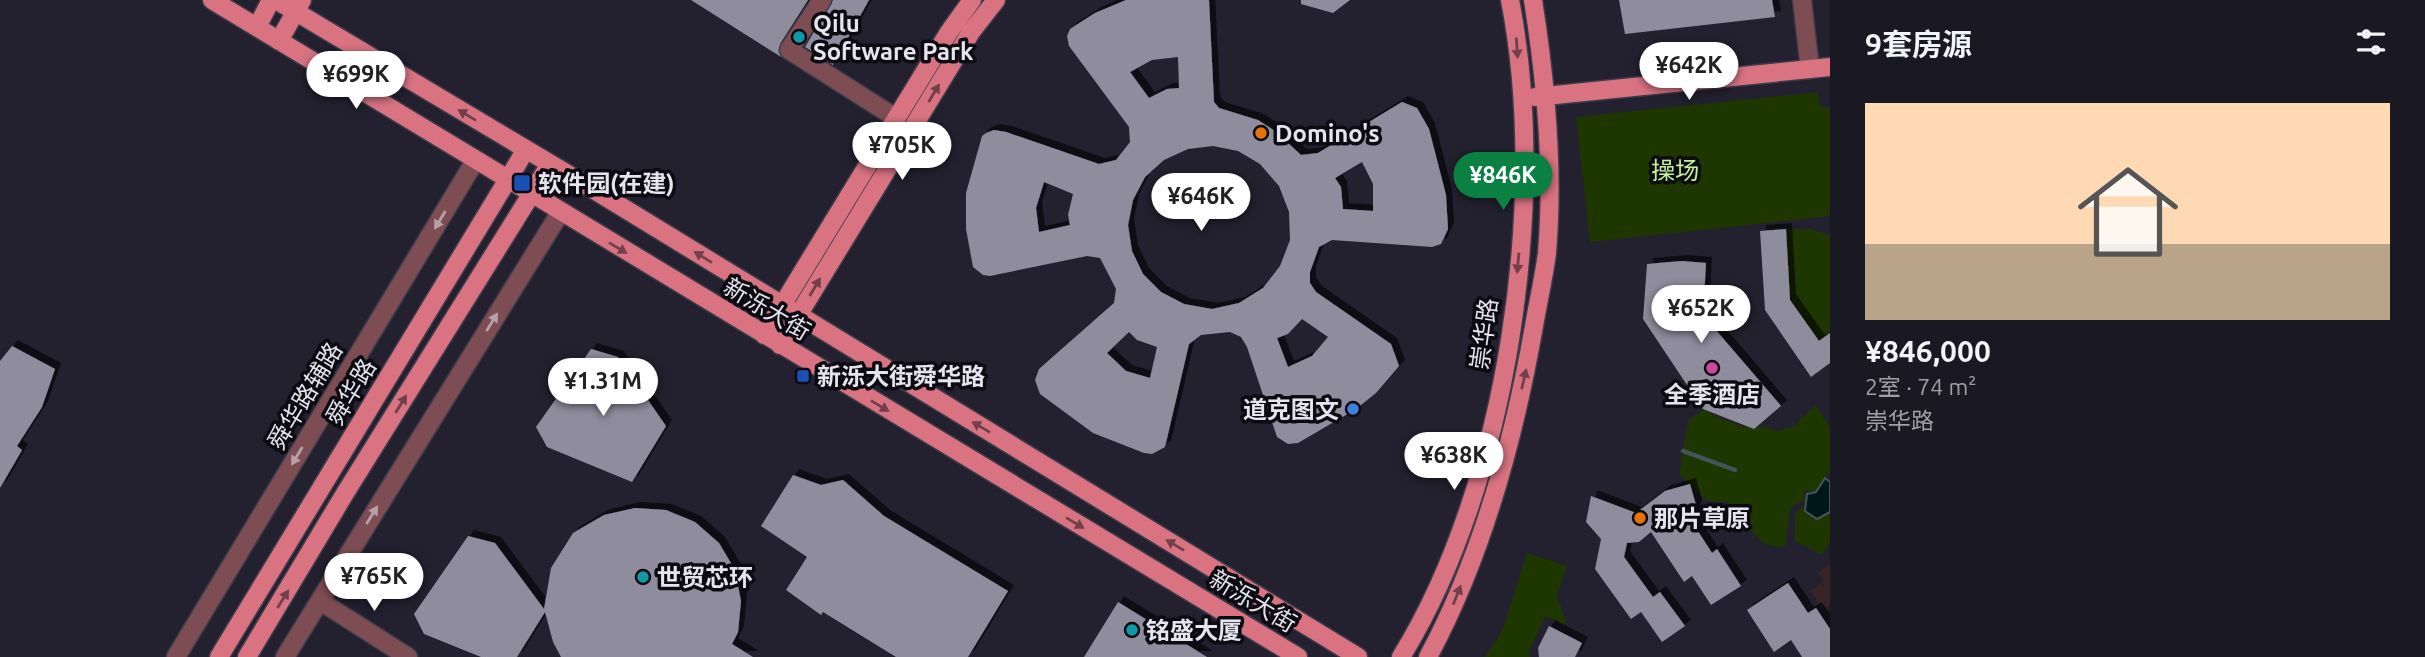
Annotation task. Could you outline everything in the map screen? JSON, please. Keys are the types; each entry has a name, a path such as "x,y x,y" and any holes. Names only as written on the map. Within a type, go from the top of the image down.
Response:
{"main road":[{"name":"新泺大街","path":"212,0 530,195 1298,657"},
{"name":"新泺大街","path":"274,0 299,6 525,151 1358,657"},
{"path":"257,27 274,0"},
{"path":"764,335 948,32 972,0"},
{"path":"780,345 971,32 996,0"},
{"name":"崇华路","path":"1401,657 1421,624 1466,522 1508,362 1525,185 1516,31 1510,0"},
{"name":"崇华路","path":"1428,657 1444,628 1483,531 1509,445 1528,363 1546,255 1549,199 1544,97 1533,0"},
{"path":"279,41 299,6"},
{"path":"1521,97 1544,97 1820,68"},
{"name":"舜华路","path":"219,657 525,151"},
{"name":"舜华路","path":"247,657 550,164"}],"street":[{"path":"822,0 789,50 896,118"},
{"path":"1802,0 1820,68"},
{"path":"1812,0 1820,68"},
{"name":"舜华路辅路","path":"176,657 475,161"},
{"path":"285,657 560,212"},
{"path":"320,601 408,657"}],"shaded area":[{"path":"1825,478 1830,482 1830,512 1817,519 1805,511 1807,494 1816,492"},
{"path":"1830,564 1830,605 1824,609 1810,591 1824,581 1818,573"}],"green space":[{"name":"操场","path":"1818,92 1820,107 1830,107 1830,216 1590,242 1576,117"},
{"path":"1786,229 1811,229 1830,235 1830,333 1819,341 1790,300"},
{"path":"1815,405 1830,427 1830,475 1827,473 1816,492 1804,491 1804,501 1791,507 1785,546 1767,545 1727,502 1707,501 1679,474 1688,421 1703,409 1733,423 1750,427 1766,426 1777,432 1795,425"},
{"path":"1802,507 1817,519 1830,512 1830,542 1822,555 1795,541 1795,513"},
{"path":"1527,553 1567,566 1557,595 1567,625 1545,616 1529,652 1530,657 1485,657 1502,631"}],"building":[{"path":"691,0 808,0 780,44 781,57"},
{"path":"833,0 869,0 833,65 805,47"},
{"path":"1126,0 1209,0 1214,102 1219,108 1258,120 1275,131 1301,155 1318,153 1402,102 1417,108 1429,129 1446,195 1448,229 1441,244 1432,247 1332,240 1319,247 1310,272 1310,283 1316,292 1391,344 1399,366 1376,393 1356,409 1298,443 1288,444 1277,437 1247,347 1241,337 1230,332 1201,335 1189,344 1165,447 1152,454 1144,453 1093,433 1040,394 1035,380 1039,369 1114,303 1116,289 1100,258 1087,256 990,276 983,275 973,267 966,229 966,193 982,136 994,130 1006,132 1099,164 1116,160 1130,142 1129,127 1069,46 1067,36 1070,29 1095,13","holes":["1178,57 1179,88 1167,89 1149,98 1130,72 1152,60","1213,146 1238,151 1260,164 1279,186 1289,212 1290,240 1280,266 1263,288 1239,303 1212,309 1184,304 1161,292 1143,274 1132,251 1128,225 1133,200 1145,177 1164,160 1188,149","1362,162 1373,184 1373,211 1343,209 1341,187 1335,178","1044,182 1073,194 1068,215 1070,225 1039,232 1036,208","1302,319 1328,337 1312,356 1288,367 1277,338 1288,334","1129,332 1137,340 1157,347 1150,378 1126,371 1107,353"]},
{"path":"1301,0 1350,0 1333,13 1301,4"},
{"path":"1619,0 1772,0 1775,17 1625,34"},
{"path":"1786,229 1790,300 1819,341 1830,333 1830,363 1811,377 1765,310 1760,231"},
{"name":"全季酒店","path":"1682,261 1706,263 1704,299 1715,329 1781,406 1754,429 1703,409 1643,319 1647,264"},
{"path":"12,346 55,369 42,407 17,446 22,450 0,488 0,361"},
{"path":"591,349 618,357 666,426 632,482 547,447 536,427"},
{"path":"793,475 821,485 843,480 884,516 1008,591 968,657 896,657 823,612 821,615 786,590 807,557 761,526"},
{"path":"1690,484 1696,505 1692,522 1712,553 1717,549 1741,586 1711,605 1692,576 1684,582 1651,532 1639,542 1627,543 1624,557 1653,597 1660,592 1685,626 1662,642 1641,612 1631,619 1595,569 1601,539 1586,522 1591,496 1636,513 1665,491"},
{"name":"世贸芯环","path":"635,508 666,510 695,522 719,543 735,570 741,601 738,632 732,644 753,657 561,657 553,642 545,612 517,657 481,657 424,634 414,614 468,536 495,543 544,609 551,568 573,533 604,515"},
{"path":"1788,583 1808,613 1816,608 1830,629 1830,657 1802,657 1791,640 1774,652 1747,610"},
{"name":"铭盛大厦","path":"1118,602 1207,657 1084,657"},
{"path":"1549,626 1582,643 1575,657 1539,657 1538,648"}],"waterway":[{"path":"1683,451 1735,470"}],"place":[{"name":"Qilu Software Park","path":"799,37"},
{"name":"Domino's","path":"1261,133"},
{"name":"软件园(在建)","path":"522,183"},
{"name":"全季酒店","path":"1712,368"},
{"name":"新泺大街舜华路","path":"803,376"},
{"name":"道克图文","path":"1353,409"},
{"name":"那片草原","path":"1640,518"},
{"name":"世贸芯环","path":"643,577"},
{"name":"铭盛大厦","path":"1132,630"}]}
